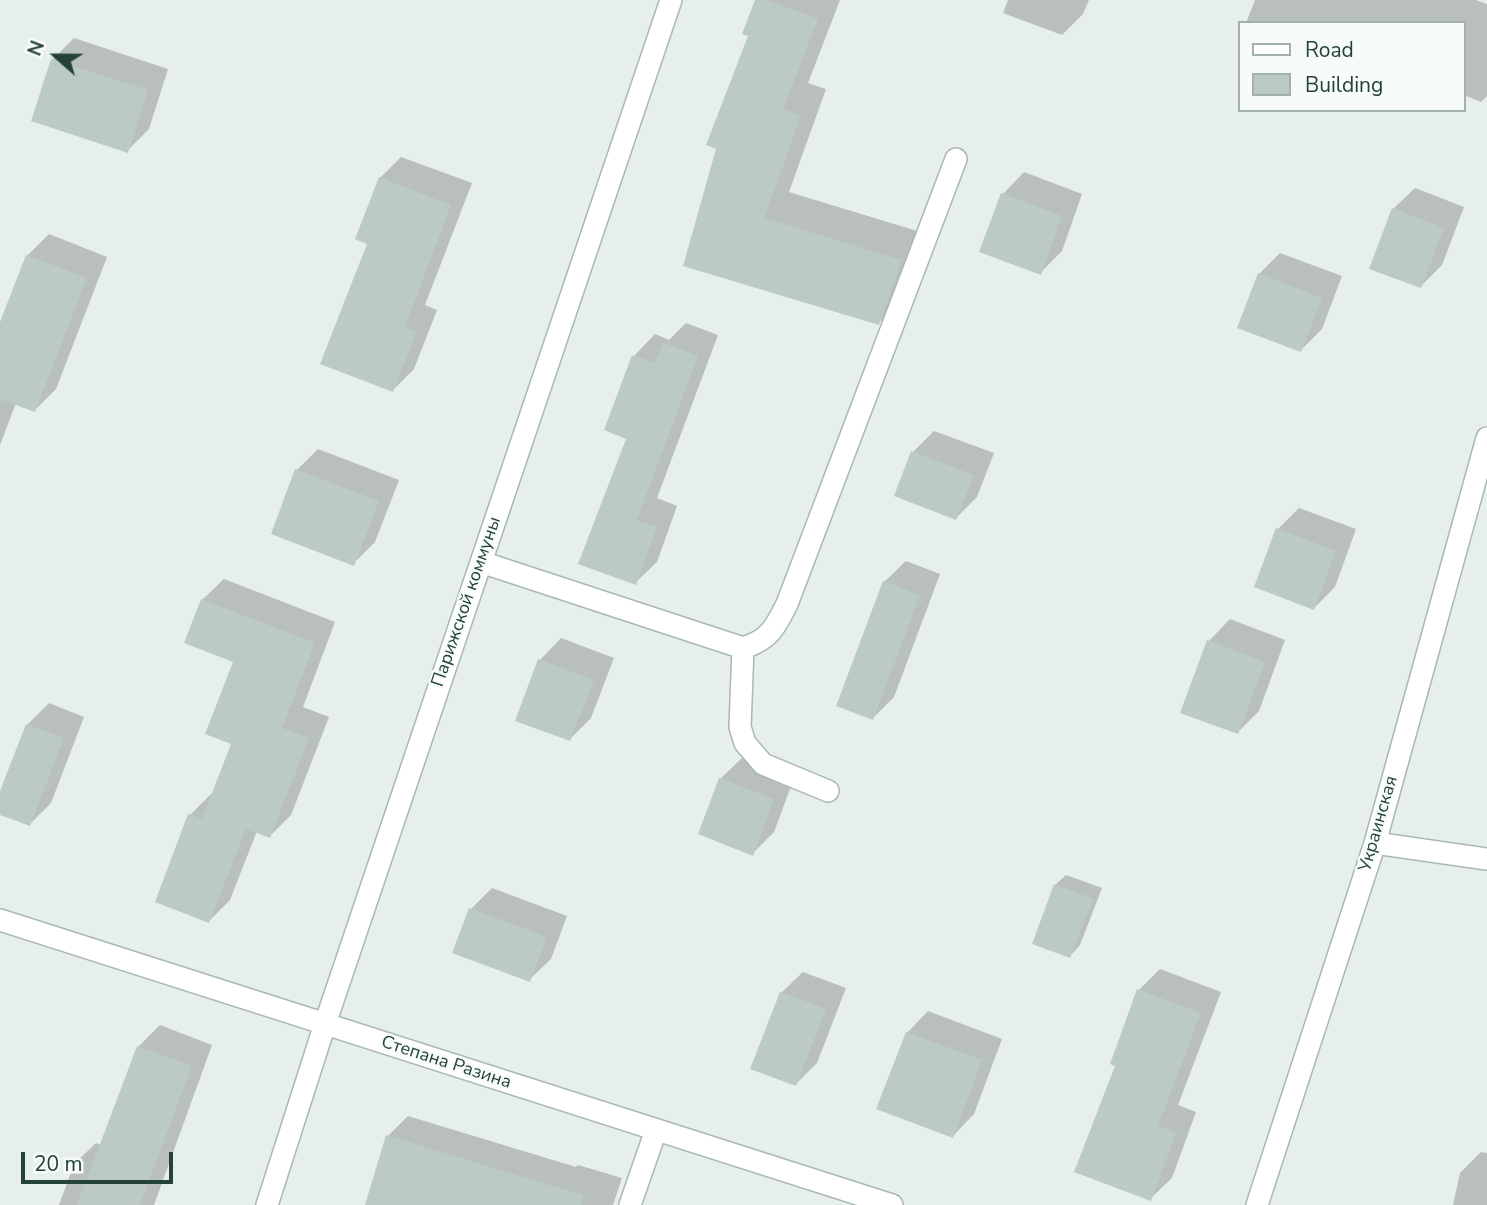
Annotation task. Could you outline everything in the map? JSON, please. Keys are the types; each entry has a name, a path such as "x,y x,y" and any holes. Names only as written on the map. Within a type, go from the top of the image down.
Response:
{"street":[{"name":"Парижской коммуны","path":"267,1205 324,1024 671,0"},
{"path":"481,562 743,648 757,644 768,636 787,604 956,159"},
{"name":"Украинская","path":"1258,1205 1375,843 1487,438"},
{"path":"743,648 740,727 745,743 763,764 828,791"},
{"path":"1375,843 1487,859"},
{"name":"Степана Разина","path":"0,920 892,1205"},
{"path":"630,1205 656,1130"}],"building":[{"path":"755,0 767,0 818,19 783,109 801,116 764,218 902,260 879,325 683,266 716,149 706,145 748,36 742,34"},
{"path":"51,59 148,90 128,153 31,121"},
{"path":"379,177 451,205 405,327 417,331 393,392 320,364 367,244 355,239"},
{"path":"1001,193 1062,216 1041,275 979,252"},
{"path":"1392,208 1444,228 1421,288 1369,269"},
{"path":"26,255 87,278 35,412 0,399 0,322"},
{"path":"1258,273 1322,298 1301,352 1237,328"},
{"path":"663,343 698,356 637,520 657,527 636,585 578,564 626,439 604,430 632,355 655,363"},
{"path":"911,451 974,475 956,520 894,496"},
{"path":"295,469 379,501 354,566 271,534"},
{"path":"1276,528 1336,551 1314,610 1254,587"},
{"path":"883,581 920,595 873,720 836,706"},
{"path":"201,599 315,643 282,728 309,738 270,838 246,829 209,923 155,902 188,814 202,819 231,744 205,734 233,662 184,643"},
{"path":"1207,640 1265,662 1238,734 1180,713"},
{"path":"538,659 594,680 570,741 515,721"},
{"path":"26,724 64,738 30,826 0,815 0,791"},
{"path":"719,778 774,799 753,856 698,834"},
{"path":"1054,884 1093,899 1070,958 1032,944"},
{"path":"469,908 547,937 530,982 452,953"},
{"path":"1137,989 1201,1013 1158,1126 1176,1133 1151,1201 1074,1172 1115,1066 1110,1064"},
{"path":"780,992 826,1009 796,1086 750,1069"},
{"path":"906,1032 982,1060 953,1138 876,1109"},
{"path":"137,1046 192,1066 140,1205 77,1205"},
{"path":"386,1135 582,1195 581,1205 365,1205"}]}
